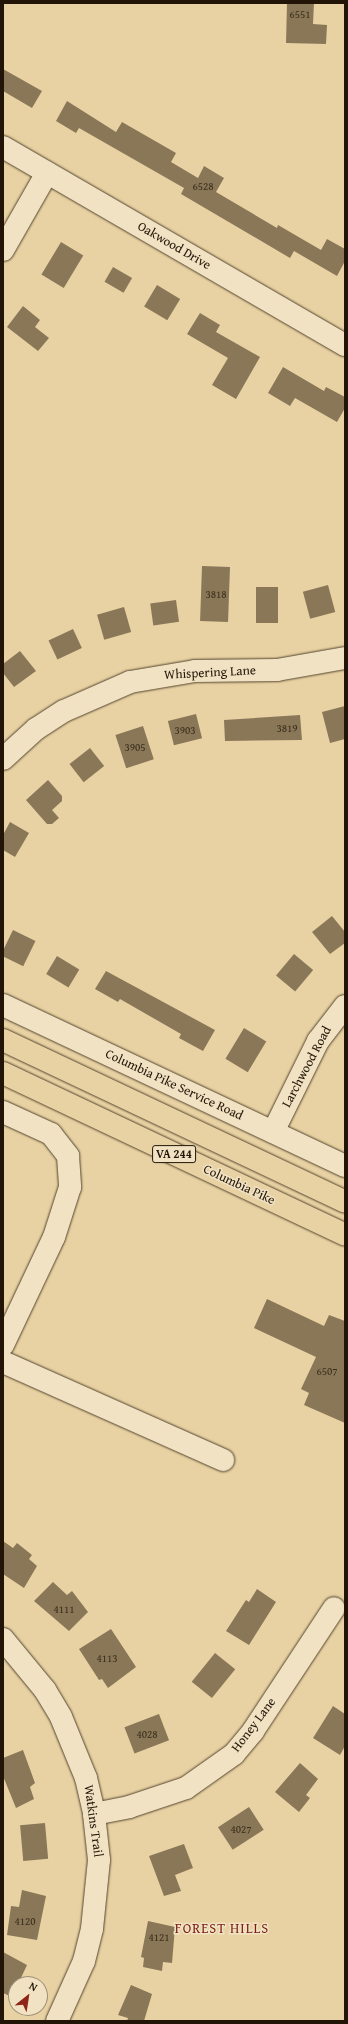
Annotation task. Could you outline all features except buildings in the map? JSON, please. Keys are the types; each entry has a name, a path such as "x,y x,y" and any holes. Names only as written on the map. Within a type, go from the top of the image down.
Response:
{"main road":[{"name":"VA 244","path":"3,1040 345,1202"},
{"name":"Columbia Pike","path":"3,1073 345,1235"}],"street":[{"name":"Oakwood Drive","path":"3,147 345,345"},
{"path":"3,250 47,173"},
{"name":"Whispering Lane","path":"3,759 36,729 64,711 130,682 195,671 276,670 310,667 345,658"},
{"name":"Columbia Pike Service Road","path":"3,1005 345,1166"},
{"name":"Larchwood Road","path":"273,1132 318,1041 345,1006"},
{"path":"3,1112 51,1134 68,1156 70,1187 54,1237 3,1345"},
{"path":"3,1362 223,1460"},
{"name":"Honey Lane","path":"94,1814 130,1807 185,1789 228,1758 253,1731 333,1608"},
{"name":"Watkins Trail","path":"3,1639 45,1690 62,1717 86,1778 94,1814 99,1860 92,1929 84,1961 58,2021"}],"district":[{"name":"FOREST HILLS","path":"222,1928"}]}
